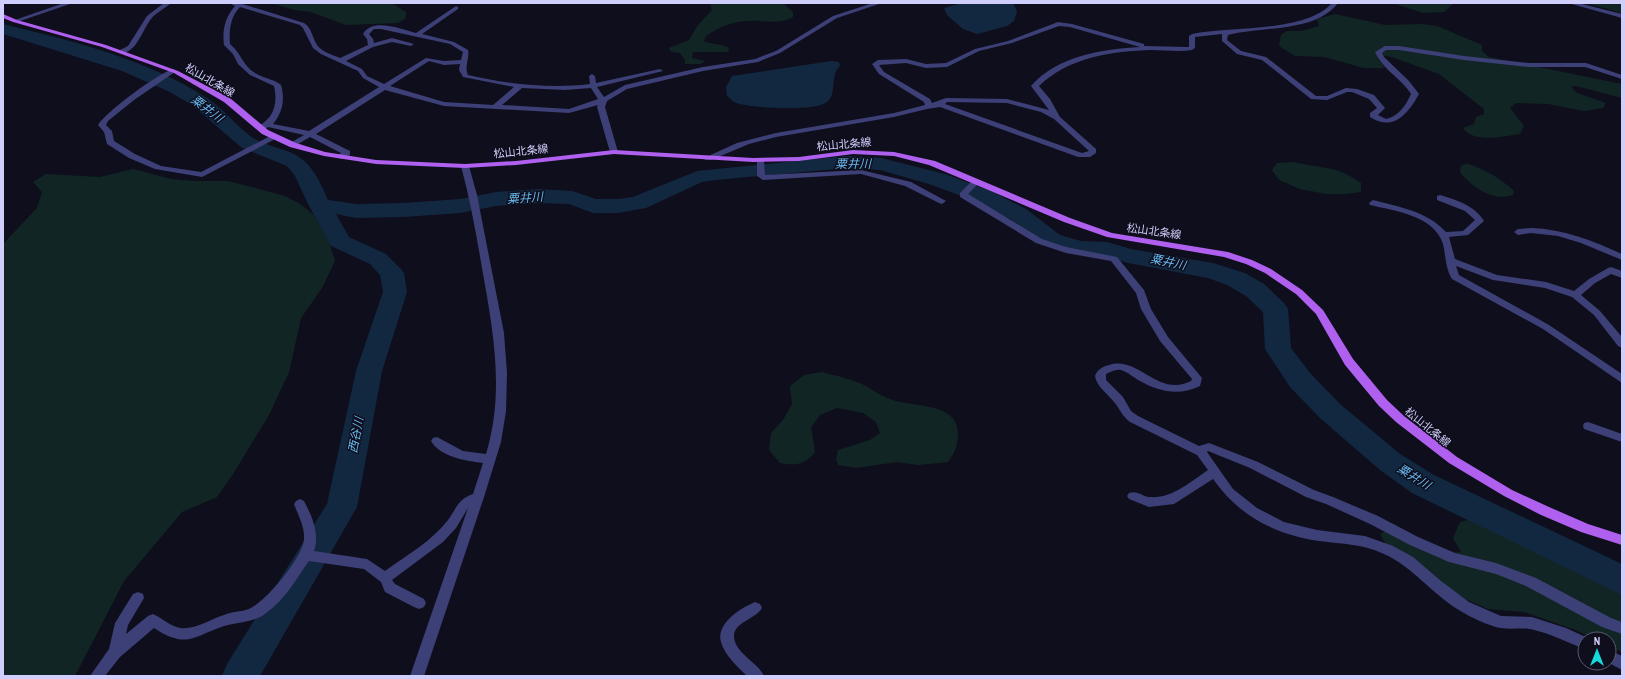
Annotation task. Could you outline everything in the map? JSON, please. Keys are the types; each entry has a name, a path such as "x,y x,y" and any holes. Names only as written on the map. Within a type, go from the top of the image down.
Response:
{"main road":[{"name":"松山北条線","path":"3,16 15,21 120,52 169,73 195,81 227,100 265,127 271,139 307,150 341,157 376,162 465,166 516,163 614,152 760,163 853,152 879,152 911,157 970,188 1110,235 1226,254 1249,262 1268,271 1300,292 1320,312 1349,362 1383,403 1400,419 1452,460 1508,494 1585,528 1622,540"}],"street":[{"path":"15,21 70,3"},
{"path":"120,52 130,47 149,17 168,3"},
{"path":"370,46 370,39 366,34 370,28 386,27 460,46 466,51 462,71 465,76 521,85 578,87 593,86 663,74 756,61 778,52 835,17 879,3"},
{"path":"708,158 758,139 825,125 898,115 929,105 938,104 1081,155 1090,155 1093,151 1088,144 1057,118 1046,99 1035,86 1044,76 1080,59 1118,51 1155,48 1180,50 1192,48 1192,36 1194,35 1280,26 1314,17 1334,7 1335,3"},
{"path":"1572,3 1622,16"},
{"path":"265,127 275,116 279,105 280,94 277,86 252,74 240,63 236,53 227,45 229,20 235,4 302,24 306,27 315,47 323,53 342,60 360,70 365,77 384,87 444,104 569,111 604,100 614,91 663,74"},
{"path":"417,35 456,8"},
{"path":"929,105 927,101 881,73 875,64 878,62 906,61 926,66 946,65 977,50 1010,42 1058,24 1070,24 1142,45 1170,47 1180,50"},
{"path":"1236,31 1225,34 1224,40 1239,53 1264,58 1304,89 1306,94 1312,97 1329,98 1346,90 1373,97 1378,101 1381,108 1373,115 1383,120 1396,119 1403,114 1415,94 1410,84 1380,59 1378,52 1385,48 1399,48 1464,58 1529,64 1586,64 1622,77"},
{"path":"342,60 370,46 392,40 411,44"},
{"path":"1118,51 1125,48 1142,45"},
{"path":"293,145 428,59 444,63 463,62"},
{"path":"169,73 152,83 114,111 102,125 108,131 110,142 119,149 147,162 173,171 190,172 202,175 271,139"},
{"path":"592,76 593,86 599,97 604,100"},
{"path":"496,106 521,85"},
{"path":"604,100 601,107 614,152"},
{"path":"938,104 946,100 1007,101 1044,110 1051,116 1057,118"},
{"path":"265,127 310,134 347,152 341,157"},
{"path":"760,163 761,176 763,178 861,172 908,184 942,201"},
{"path":"417,676 478,497 501,411 502,373 499,333 473,195 465,166"},
{"path":"970,188 963,195 980,203 1014,227 1050,246 1070,252 1114,259 1119,263 1141,292 1146,309 1164,339 1197,378 1196,383 1191,387 1169,388 1155,384 1122,367 1112,367 1102,372 1100,376 1101,381 1119,400 1127,414 1134,419 1201,452 1229,492 1253,512 1281,528 1317,535 1365,541 1389,550 1409,561 1436,585 1464,606 1500,622 1532,623 1577,639"},
{"path":"1440,198 1470,210 1480,221 1465,233 1444,235"},
{"path":"1373,203 1413,214 1430,222 1444,235 1451,269 1455,277 1546,327 1622,379"},
{"path":"1518,232 1537,230 1573,238 1622,257"},
{"path":"1450,261 1496,278 1546,285 1575,295 1597,313 1622,344"},
{"path":"1575,295 1592,281 1611,270 1622,275"},
{"path":"1588,426 1622,438"},
{"path":"437,441 448,450 458,454 489,459"},
{"path":"1201,452 1203,448 1208,448 1254,465 1310,494 1329,500 1368,517 1414,541 1452,558 1496,569 1531,582 1607,623 1622,628"},
{"path":"1133,496 1149,502 1174,499 1214,472"},
{"path":"385,578 440,536 452,524 463,504 478,497"},
{"path":"97,676 115,652 153,620 175,633 188,634 206,629 225,620 247,616 260,611 270,603 308,555 312,535 300,504"},
{"path":"308,555 367,564 385,578 390,588 419,603"},
{"path":"115,652 122,622 138,598"},
{"path":"755,608 740,616 731,624 725,637 727,643 740,660 757,676"}],"green space":[{"path":"271,3 392,3 406,12 406,18 398,23 346,25 311,12 294,10"},
{"path":"710,3 783,3 793,12 793,17 777,22 744,21 721,27 706,36 704,41 726,46 729,48 728,52 693,52 692,58 705,61 701,64 685,64 685,60 680,53 671,52 669,48 689,40 698,25 712,10"},
{"path":"1392,3 1454,3 1444,12 1423,13"},
{"path":"1586,3 1619,3 1622,4 1622,13"},
{"path":"1335,14 1385,25 1422,24 1437,26 1482,45 1482,51 1489,57 1622,84 1622,98 1576,86 1571,87 1577,93 1606,103 1603,108 1584,111 1548,104 1516,103 1510,108 1524,126 1520,134 1490,138 1474,136 1463,128 1474,124 1476,117 1484,114 1484,109 1439,74 1392,57 1385,56 1378,59 1385,68 1364,68 1324,57 1295,56 1279,46 1281,35 1287,31 1301,31 1319,26 1317,19"},
{"path":"1294,162 1329,168 1344,173 1361,183 1361,192 1326,194 1300,189 1279,180 1272,170 1277,163"},
{"path":"1468,164 1498,178 1514,191 1513,195 1505,197 1490,195 1477,188 1460,172 1461,165"},
{"path":"133,169 171,179 228,181 285,196 300,204 314,215 329,242 335,261 322,288 301,318 289,372 269,415 233,474 217,497 182,512 124,581 75,676 3,676 3,244 37,208 42,192 33,182 46,174 100,177"},
{"path":"822,372 861,384 890,399 933,408 943,411 951,416 956,424 958,435 955,449 948,462 918,465 897,462 856,468 838,465 836,459 838,450 870,440 880,433 876,422 863,413 837,408 820,415 811,427 815,452 807,460 799,464 780,463 769,450 771,433 783,420 792,404 790,386 804,375"},
{"path":"1468,520 1506,533 1577,570 1622,589 1622,652 1617,650 1617,631 1578,631 1524,612 1488,609 1465,599 1387,546 1380,534 1390,529 1450,553 1461,552 1453,538 1460,522"}],"water":[{"path":"961,3 1013,3 1017,11 1014,21 1007,26 977,34 963,29 947,15 944,8"},
{"path":"831,61 839,62 840,66 835,75 832,94 827,102 821,105 797,108 768,108 736,103 727,96 726,87 732,76"}],"waterway":[{"name":"西谷川","path":"3,29 104,58 153,77 199,101 249,144 289,159 299,166 312,187 319,204 335,231 339,241 378,259 392,273 395,292 369,371 342,507 240,676"},
{"name":"粟井川","path":"320,205 356,211 404,210 460,206 496,199 538,196 572,198 593,206 618,206 638,203 697,177 847,162 881,164 937,179 983,196 1018,214 1052,240 1081,248 1107,249 1128,256 1170,262 1213,271 1236,279 1255,290 1275,309 1278,349 1300,380 1330,411 1390,462 1423,484 1622,580"}]}
